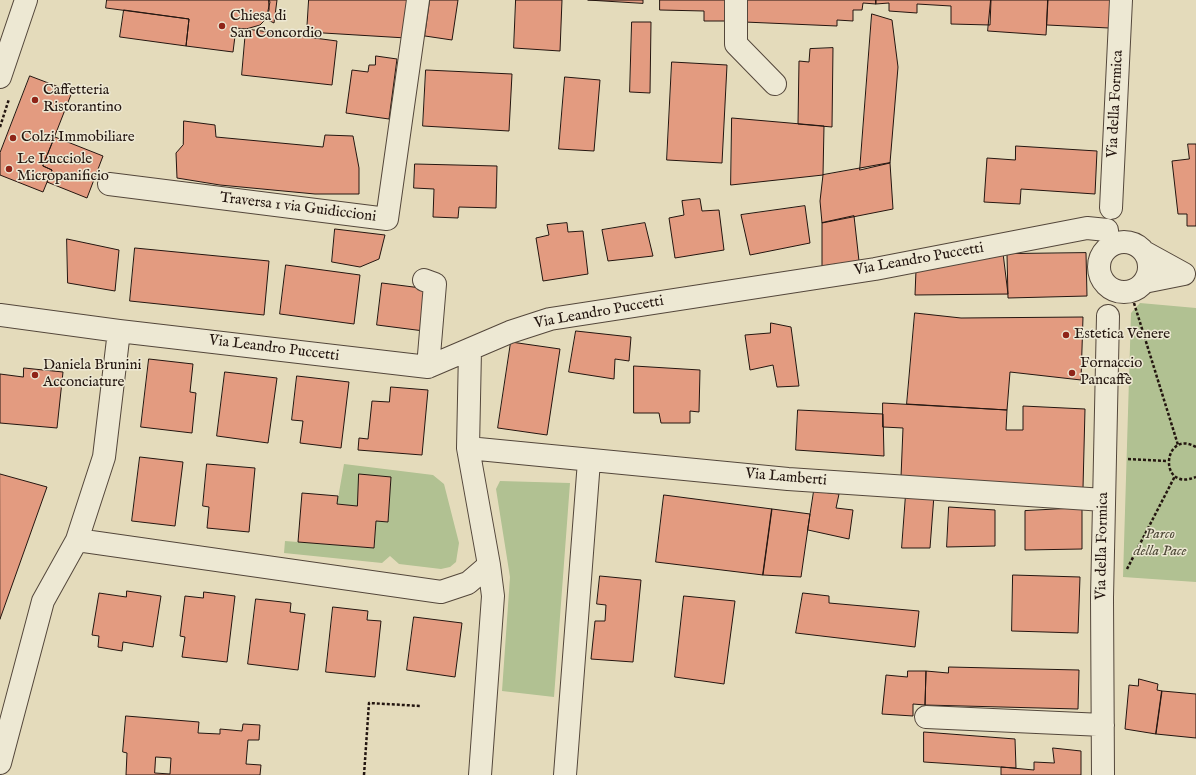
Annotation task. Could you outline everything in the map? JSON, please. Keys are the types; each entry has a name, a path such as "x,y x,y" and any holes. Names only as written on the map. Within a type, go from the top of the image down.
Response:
{"street":[{"path":"0,77 26,0"},
{"name":"Traversa 1 via Guidiccioni","path":"109,184 387,219 418,0"},
{"path":"736,0 736,44 775,84"},
{"name":"Via della Formica","path":"1103,253 1111,208 1121,0"},
{"name":"Via della Formica","path":"1111,208 1136,247"},
{"name":"Via Leandro Puccetti","path":"0,315 119,331 428,367 510,332 550,319 875,269 1087,228 1107,230"},
{"path":"1115,243 1136,247 1190,275 1134,292 1118,292 1110,288 1102,279 1099,268 1103,253 1115,243"},
{"path":"1108,316 1134,292 1149,270 1149,261 1136,247"},
{"name":"Via della Formica","path":"1102,279 1108,316 1102,598 1103,775"},
{"path":"424,280 436,284 428,367"},
{"path":"0,763 43,601 77,540 104,457 119,331"},
{"path":"470,350 468,448 489,565 493,596 480,775"},
{"name":"Via Lamberti","path":"468,448 589,461 788,479 1104,500"},
{"path":"565,775 589,461"},
{"path":"77,540 441,592 468,583 489,565"},
{"path":"926,717 1103,725"}],"path":[{"path":"1134,292 1178,445"},
{"path":"1196,447 1188,444 1178,445 1171,452 1168,461 1171,472 1175,476 1185,480 1196,477"},
{"path":"1105,458 1168,461"},
{"path":"1126,571 1175,476"},
{"path":"364,775 369,703 421,706"}],"green space":[{"name":"Parco della Pace","path":"1140,303 1196,308 1196,582 1123,577 1131,313"},
{"path":"344,464 433,475 444,484 459,543 456,562 450,567 441,569 399,564 390,556 382,563 284,553 285,541 374,548 376,521 388,522 391,478 360,475 357,506 337,504"},
{"path":"500,481 570,483 554,697 502,691 510,577 496,489"}],"building":[{"name":"Chiesa di San Concordio","path":"107,0 269,0 270,2 266,19 260,25 246,29 236,28 233,52 186,46 189,19 106,8"},
{"path":"269,0 277,0 274,23 266,19 269,10"},
{"path":"309,0 408,0 406,38 307,32"},
{"path":"430,0 458,0 452,40 425,36"},
{"path":"516,0 562,0 560,51 514,48"},
{"path":"588,0 643,0 643,3"},
{"path":"660,0 730,0 729,21 704,21 704,11 660,10"},
{"path":"745,0 876,0 876,4 863,3 862,10 853,10 853,21 837,20 837,26 744,22"},
{"path":"876,0 991,0 990,25 951,24 951,6 917,4 917,13 889,11 889,3 876,4"},
{"path":"991,0 1048,0 1046,35 988,31"},
{"path":"1048,0 1111,0 1109,28 1047,25"},
{"path":"124,10 189,19 186,46 120,37"},
{"path":"872,14 892,20 898,67 890,163 860,170"},
{"path":"632,22 651,22 650,93 630,92"},
{"path":"246,29 337,41 332,85 242,75"},
{"path":"833,48 832,127 798,124 799,61 809,62 810,49"},
{"path":"376,56 397,59 389,119 346,113 352,70 368,72 369,65 375,65"},
{"path":"672,62 727,65 722,163 667,160"},
{"path":"426,70 512,74 509,131 423,126"},
{"path":"30,76 72,92 43,166 52,170 43,192 0,175 0,153"},
{"path":"565,77 600,80 594,151 559,149"},
{"path":"732,118 824,126 823,175 731,185"},
{"path":"184,121 215,125 216,137 323,147 325,135 353,136 359,168 359,194 315,194 220,185 177,178 176,153 183,145"},
{"path":"55,137 103,156 87,198 47,182 52,170 43,166"},
{"path":"1188,144 1196,144 1196,226 1187,226 1187,214 1178,214 1172,161 1189,159"},
{"path":"1016,146 1097,151 1095,194 1021,189 1020,204 984,202 987,158 1015,160"},
{"path":"890,163 893,209 822,223 820,201 823,175"},
{"path":"415,164 497,166 496,208 459,207 458,218 433,217 434,189 414,188"},
{"path":"700,199 702,211 719,210 724,250 675,258 669,218 684,215 682,201"},
{"path":"805,206 810,243 750,255 741,215"},
{"path":"854,216 859,261 822,266 822,223"},
{"path":"567,223 568,232 583,231 588,274 543,281 536,238 549,235 547,225"},
{"path":"645,223 653,256 608,261 602,230"},
{"path":"335,229 385,235 379,259 360,267 332,262"},
{"path":"67,239 119,250 115,291 68,283"},
{"path":"135,248 269,261 264,315 130,301"},
{"path":"1003,253 1008,294 915,295 916,270"},
{"path":"1086,253 1087,296 1008,298 1007,254"},
{"path":"286,265 360,275 354,324 280,314"},
{"path":"382,283 429,289 424,331 377,325"},
{"path":"915,313 961,318 1083,317 1081,380 1010,372 1007,410 907,404"},
{"path":"771,323 791,327 799,386 777,387 773,365 750,370 745,335 770,333"},
{"path":"576,331 631,337 629,361 615,359 614,379 569,372"},
{"path":"511,342 560,349 547,435 498,428"},
{"path":"149,359 193,364 190,392 196,393 192,433 141,427"},
{"path":"634,366 700,370 699,412 690,411 690,423 661,423 659,413 634,413"},
{"path":"24,368 63,372 57,428 0,423 0,374 23,377"},
{"path":"225,372 277,378 268,443 217,436"},
{"path":"297,376 349,382 341,448 300,443 303,421 292,420"},
{"path":"391,387 428,390 422,455 358,450 359,438 368,439 372,401 389,402"},
{"path":"883,403 1007,410 1006,430 1023,430 1023,406 1085,409 1083,488 901,477 903,428 883,427"},
{"path":"798,410 883,414 884,456 796,450"},
{"path":"140,457 183,462 175,526 132,521"},
{"path":"207,464 255,468 249,532 207,528 209,507 203,506"},
{"path":"0,474 47,487 0,619"},
{"path":"359,474 391,477 388,522 376,521 374,548 298,542 302,493 338,496 337,504 357,506"},
{"path":"814,491 839,494 836,508 853,510 849,539 808,530"},
{"path":"906,494 934,495 930,548 902,548"},
{"path":"664,495 772,509 763,575 656,562"},
{"path":"949,507 995,510 995,546 947,547"},
{"path":"1082,508 1082,549 1025,550 1025,511"},
{"path":"772,509 810,514 801,577 763,575"},
{"path":"1013,575 1080,577 1078,633 1012,631"},
{"path":"600,576 641,580 633,662 591,659 595,621 605,621 606,605 597,604"},
{"path":"127,591 161,596 153,647 123,642 122,651 98,647 99,636 92,635 99,593 126,597"},
{"path":"204,592 235,596 227,662 182,657 185,637 180,636 185,596 203,598"},
{"path":"803,593 829,596 829,603 919,611 915,647 796,633"},
{"path":"684,596 735,601 724,684 675,677"},
{"path":"256,599 291,603 290,612 305,614 298,670 248,664"},
{"path":"333,607 368,611 367,620 381,621 375,677 326,672"},
{"path":"414,617 462,623 455,677 407,670"},
{"path":"949,667 1079,670 1078,709 925,705 926,671 948,673"},
{"path":"908,671 926,671 925,705 913,704 913,716 882,714 886,675 907,677"},
{"path":"1139,679 1158,684 1157,690 1162,691 1156,734 1125,729 1129,685 1138,686"},
{"path":"1162,691 1196,694 1196,738 1156,734"},
{"path":"126,716 199,722 198,733 220,734 220,729 242,731 243,724 260,725 259,740 248,740 246,764 261,765 260,775 126,775 127,753 123,752","holes":["156,757 171,758 170,774 155,773"]},
{"path":"924,732 1015,739 1016,768 924,762"},
{"path":"1053,748 1081,751 1081,775 1001,775 1001,767 1034,770 1034,762 1054,763"}],"place":[{"name":"Chiesa di San Concordio","path":"222,26"},
{"name":"Caffetteria Ristorantino","path":"35,100"},
{"name":"Colzi Immobiliare","path":"13,138"},
{"name":"Le Lucciole Micropanificio","path":"9,169"},
{"name":"Estetica Venere","path":"1066,335"},
{"name":"Fornaccio Pancaffè","path":"1072,373"},
{"name":"Daniela Brunini Acconciature","path":"35,375"}]}
